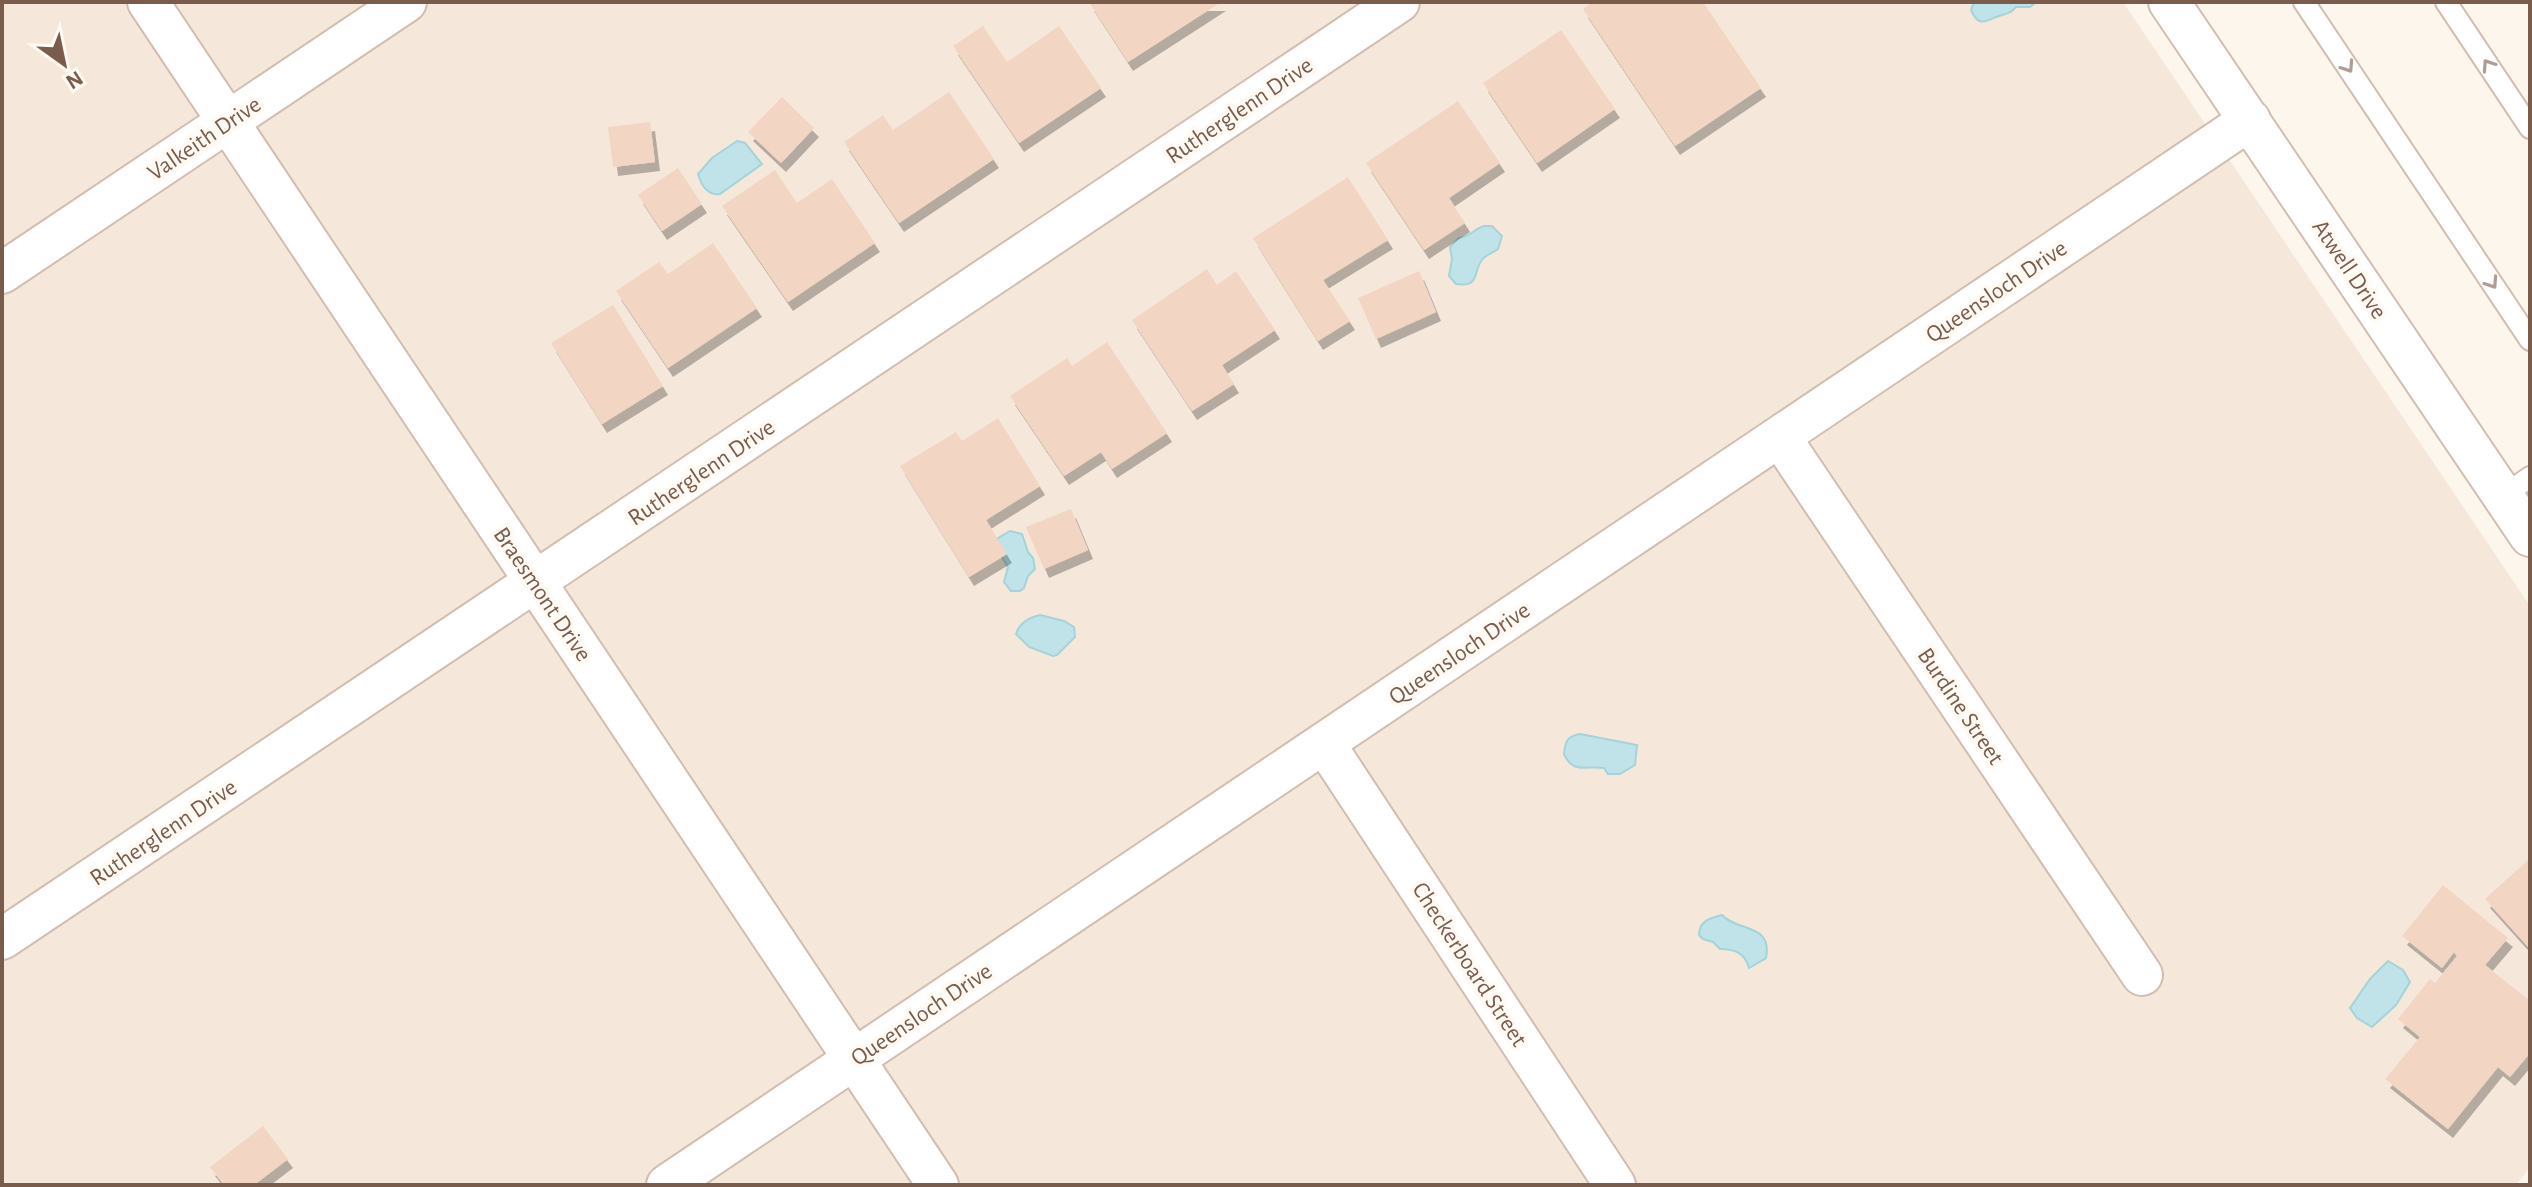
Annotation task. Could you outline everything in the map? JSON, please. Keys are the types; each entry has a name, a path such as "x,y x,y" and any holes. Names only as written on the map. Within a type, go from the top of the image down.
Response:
{"street":[{"name":"Braesmont Drive","path":"148,2 938,1185"},
{"name":"Valkeith Drive","path":"2,273 406,2"},
{"name":"Rutherglenn Drive","path":"2,939 1399,2"},
{"name":"Atwell Drive","path":"2169,2 2250,120 2516,486 2530,536"},
{"name":"Queensloch Drive","path":"667,1185 2250,120"},
{"name":"Burdine Street","path":"1780,437 2142,975"},
{"name":"Checkerboard Street","path":"1324,743 1615,1185"}],"lane":[{"path":"2304,2 2530,340"},
{"path":"2446,2 2530,128"}],"shaded area":[{"path":"2,2 2123,2 2530,606 2530,1167 2516,1185 2,1185"}],"water":[{"path":"1974,2 2036,2 2030,7 2016,7 1983,22 1971,10"},
{"path":"737,141 745,143 762,164 720,194 708,191 698,174 712,158"},
{"path":"1484,226 1492,226 1502,236 1498,249 1483,258 1473,281 1456,284 1449,276 1452,259 1450,247 1459,238"},
{"path":"1010,531 1022,534 1035,569 1020,591 1011,591 1004,582 1008,567 998,551 998,538"},
{"path":"1040,615 1074,627 1075,637 1057,655 1029,647 1016,634 1025,622"},
{"path":"1580,734 1637,745 1635,765 1620,774 1608,774 1604,768 1572,765 1564,754 1565,746 1569,738"},
{"path":"1722,915 1759,933 1767,947 1766,958 1749,968 1739,953 1720,949 1699,935 1703,923"},
{"path":"2388,961 2403,970 2410,982 2396,1005 2372,1027 2357,1018 2350,1008 2370,979"}],"building":[{"path":"1089,2 1221,2 1128,62"},
{"path":"1593,2 1703,2 1761,88 1675,146 1583,9"},
{"path":"983,26 1007,62 1059,26 1101,88 1019,143 953,46"},
{"path":"1561,30 1615,109 1537,163 1483,83"},
{"path":"949,92 994,159 899,223 844,142 883,115 893,130"},
{"path":"782,97 814,128 781,163 748,132"},
{"path":"1458,101 1500,163 1449,198 1465,223 1424,250 1366,163"},
{"path":"650,122 655,162 613,167 608,127"},
{"path":"678,168 702,204 662,231 638,195"},
{"path":"775,170 797,203 832,179 875,243 788,302 722,206"},
{"path":"1348,177 1388,240 1323,280 1350,321 1318,341 1253,238"},
{"path":"713,243 757,308 668,368 616,291 659,262 668,274"},
{"path":"1207,269 1217,285 1236,271 1275,330 1222,365 1234,384 1192,411 1132,320"},
{"path":"1419,271 1436,312 1376,339 1358,298"},
{"path":"613,305 663,386 602,424 551,343"},
{"path":"1107,342 1167,433 1112,469 1101,452 1064,476 1010,396 1067,358 1072,366"},
{"path":"998,418 1040,486 986,520 1007,554 969,577 900,466 956,432 962,441"},
{"path":"1071,509 1088,550 1044,569 1026,527"},
{"path":"2528,860 2530,863 2530,949 2485,899"},
{"path":"2443,885 2508,938 2485,965 2530,1001 2530,1053 2510,1077 2498,1067 2448,1129 2385,1079 2420,1037 2398,1019 2430,979 2435,983 2457,956 2454,952 2442,968 2402,936"},
{"path":"263,1126 288,1159 254,1185 224,1185 210,1167"}]}
